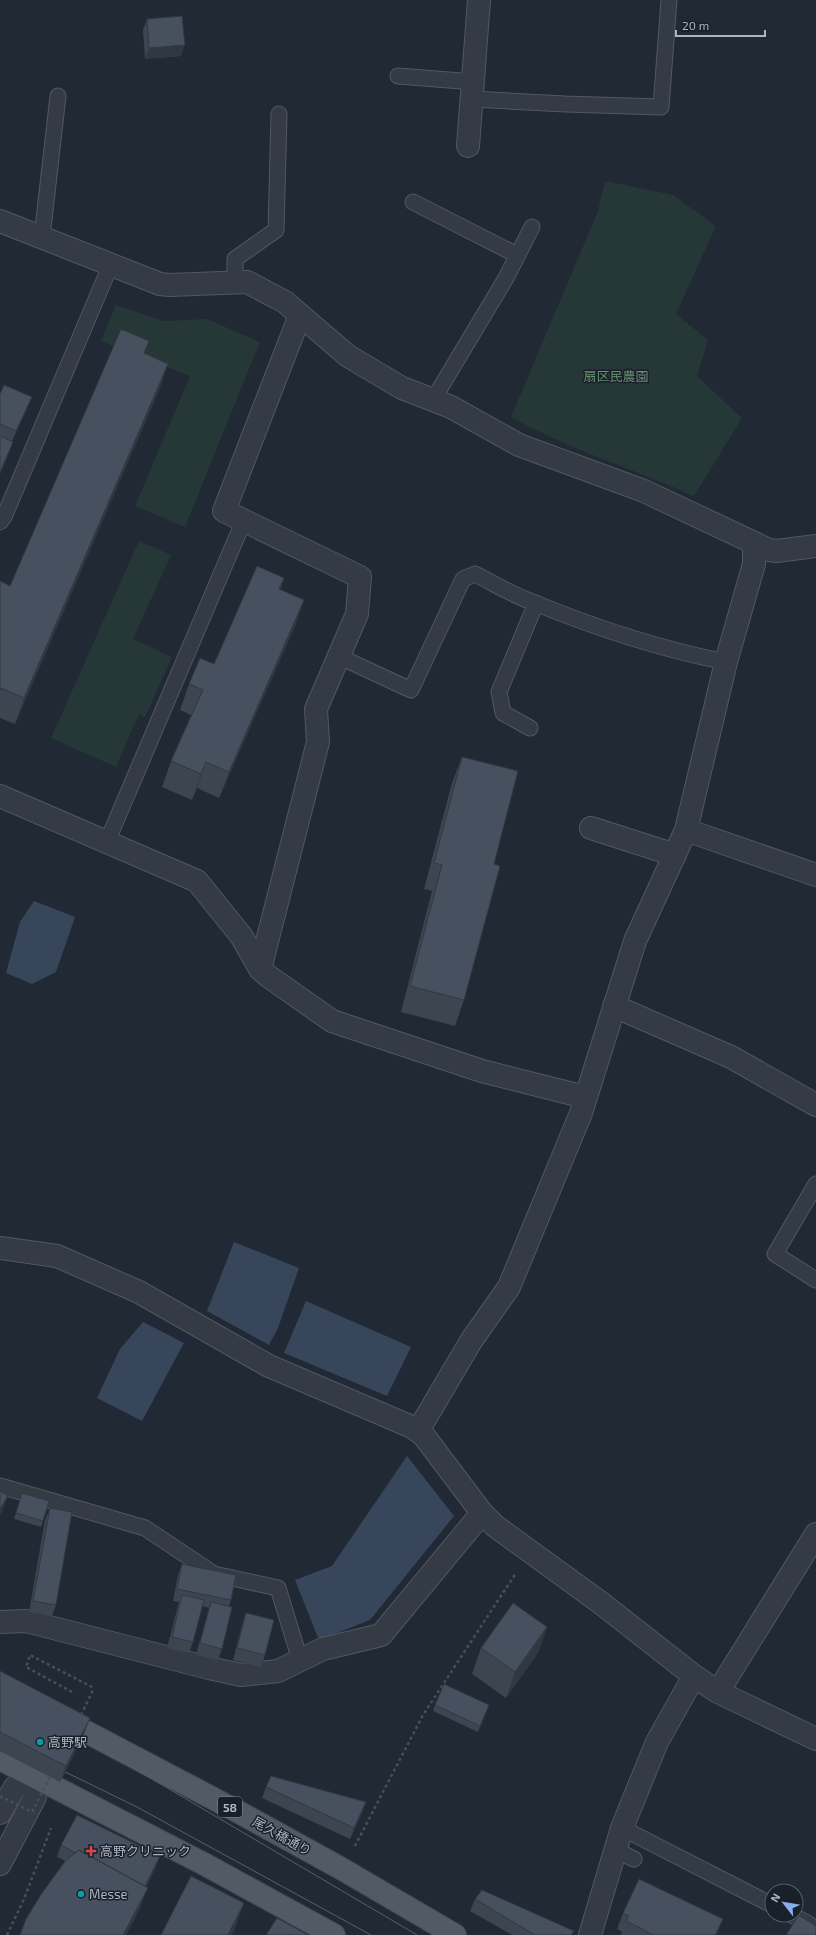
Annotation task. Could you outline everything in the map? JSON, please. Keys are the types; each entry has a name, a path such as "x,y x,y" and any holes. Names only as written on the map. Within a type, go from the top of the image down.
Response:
{"main road":[{"name":"尾久橋通り","path":"42,1709 235,1810 342,1869 455,1935"},
{"path":"0,1759 43,1775 334,1935"}],"street":[{"path":"468,146 479,0"},
{"path":"0,221 160,284 170,285 235,281 247,282 285,302 348,356 402,388 451,407 519,445 644,491 754,545 777,551 816,546"},
{"path":"260,969 318,742 316,709 340,657 357,614 360,577 224,511 300,315"},
{"path":"418,1431 471,1341 509,1287 581,1113 635,941 686,830 726,662 754,564 754,545"},
{"path":"0,796 197,881 242,937 260,969 332,1021 482,1071 585,1097"},
{"path":"591,828 675,855"},
{"path":"686,830 816,875"},
{"path":"614,1006 731,1056 816,1105"},
{"path":"0,1248 57,1256 139,1292 269,1366 418,1431 424,1436 482,1513 495,1526 601,1603 694,1676 718,1692 816,1739"},
{"path":"0,1622 26,1621 241,1675 278,1671 323,1648 381,1636 482,1513"},
{"path":"718,1692 816,1534"},
{"path":"590,1935 625,1855 622,1828 657,1742 694,1676"},
{"path":"0,1813 15,1787 43,1775"},
{"path":"0,1864 35,1797 43,1775"}],"lane":[{"path":"398,76 473,90 565,104 661,107 669,0"},
{"path":"42,237 58,96"},
{"path":"235,281 235,259 276,230 279,114"},
{"path":"414,202 517,255"},
{"path":"433,400 506,278 532,227"},
{"path":"0,522 4,517 111,264"},
{"path":"107,842 244,520"},
{"path":"340,657 411,690 463,579 475,574 536,603 610,631 702,657 726,662"},
{"path":"530,728 503,713 499,692 536,603"},
{"path":"816,1184 774,1254 816,1280"},
{"path":"0,1486 146,1528 214,1574 278,1588 300,1660"},
{"path":"622,1828 764,1901"},
{"path":"804,1921 809,1924"}],"path":[{"path":"342,1869 423,1715 530,1552"},
{"path":"78,1695 26,1667 30,1655 94,1688 78,1721"},
{"path":"0,1796 32,1812 43,1775"},
{"path":"7,1935 24,1899 53,1823"}],"green space":[{"name":"扇区民農園","path":"605,181 673,195 716,226 676,314 708,340 697,376 742,418 694,496 578,449 511,417 598,211"},
{"path":"116,305 164,321 207,319 260,342 185,527 135,506 190,376 101,341"},
{"path":"139,541 171,555 133,639 172,657 145,717 139,714 116,767 51,738"}],"water":[{"path":"34,901 75,917 56,972 32,984 6,973 20,922"},
{"path":"234,1242 299,1268 278,1328 269,1345 207,1311"},
{"path":"306,1301 411,1347 387,1396 284,1353"},
{"path":"143,1322 184,1343 142,1421 97,1398 120,1349"},
{"path":"407,1456 454,1516 370,1620 319,1640 295,1580 332,1566"}],"building":[{"path":"182,16 185,45 149,48 147,19"},
{"path":"121,329 149,341 144,353 168,364 24,698 1,688 0,691 0,581 10,586"},
{"path":"4,385 32,397 16,431 0,424 0,394"},
{"path":"0,436 13,442 0,472"},
{"path":"257,566 284,578 279,589 304,600 229,772 206,762 201,774 171,761 203,690 189,684 200,658 214,664"},
{"path":"462,757 518,771 494,864 500,866 464,1000 410,986 442,865 434,863"},
{"path":"0,1491 8,1496 0,1509"},
{"path":"22,1493 49,1501 43,1521 16,1513"},
{"path":"50,1508 72,1512 56,1605 33,1601"},
{"path":"182,1564 236,1575 231,1600 177,1589"},
{"path":"182,1595 204,1600 193,1642 172,1637"},
{"path":"211,1602 232,1607 222,1649 200,1643"},
{"path":"513,1603 547,1627 515,1672 481,1648"},
{"path":"246,1613 274,1620 265,1655 237,1648"},
{"name":"高野駅","path":"0,1671 90,1718 66,1766 0,1732"},
{"path":"444,1684 489,1705 480,1726 435,1705"},
{"path":"271,1776 366,1802 354,1828 266,1787"},
{"path":"77,1815 160,1856 145,1886 79,1850 76,1853 61,1845"},
{"name":"Messe","path":"79,1850 148,1888 123,1935 20,1935 26,1919 42,1893 66,1860"},
{"path":"191,1876 244,1903 228,1935 161,1935"},
{"path":"639,1879 723,1919 715,1935 654,1935 626,1921 629,1916 623,1913"},
{"path":"482,1890 574,1931 571,1935 535,1935 475,1899"},
{"path":"277,1918 308,1935 266,1935"},
{"path":"804,1918 816,1926 816,1935 786,1935 794,1923 804,1923"}],"tram line":[{"path":"70,1734 108,1753 417,1935"},
{"path":"55,1767 137,1807 371,1935"}],"place":[{"name":"高野駅","path":"40,1742"},
{"name":"高野クリニック","path":"91,1851"},
{"name":"Messe","path":"81,1894"}]}
